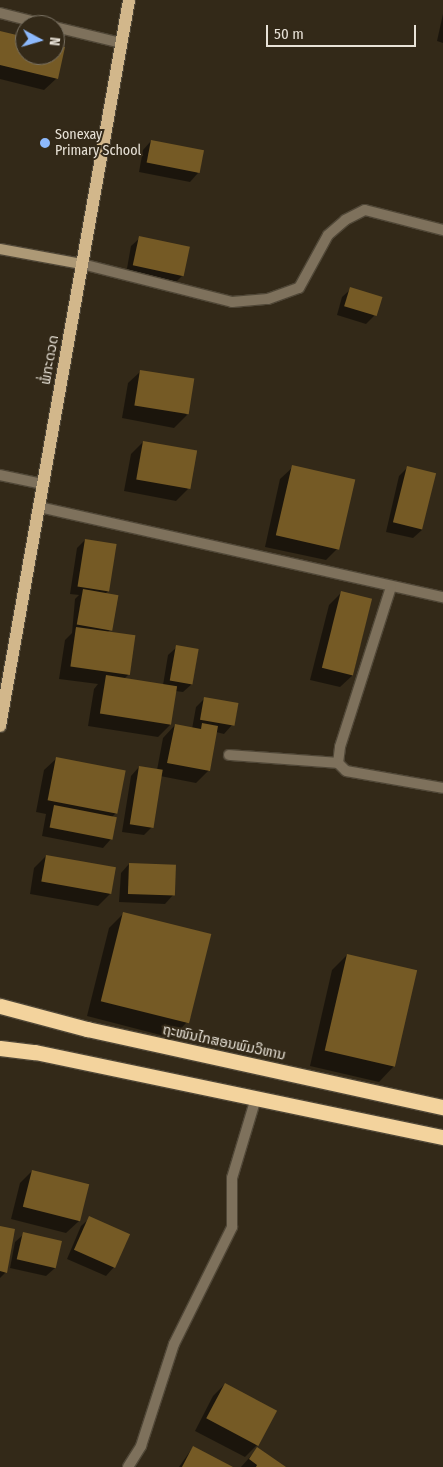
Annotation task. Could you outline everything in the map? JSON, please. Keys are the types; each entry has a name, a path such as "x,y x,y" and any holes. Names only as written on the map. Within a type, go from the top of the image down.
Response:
{"highway":[{"name":"ຖະໜົນໄກສອນພົມວິຫານ","path":"0,1006 87,1030 443,1107"},
{"path":"0,1048 35,1052 443,1137"}],"main road":[{"name":"ພໍ່ກະດວດ","path":"0,726 129,0"}],"street":[{"path":"0,14 15,18"},
{"path":"65,29 121,43"},
{"path":"0,249 82,264 232,302 268,299 299,288 328,235 344,220 365,210 443,230"},
{"path":"0,475 43,484"},
{"path":"39,507 443,597"},
{"path":"338,762 340,747 392,587"},
{"path":"229,755 338,762 346,771 443,788"},
{"path":"128,1467 142,1446 174,1344 232,1227 232,1178 256,1098"}],"building":[{"path":"0,31 15,35 15,65 61,65 58,79 0,65"},
{"path":"151,140 204,150 200,173 147,163"},
{"path":"139,236 190,247 184,276 133,265"},
{"path":"350,287 383,297 377,316 344,306"},
{"path":"140,370 194,379 189,414 134,406"},
{"path":"143,441 197,451 190,489 136,479"},
{"path":"292,465 355,480 339,550 276,535"},
{"path":"407,466 436,473 422,530 393,522"},
{"path":"85,539 117,544 109,591 77,586"},
{"path":"83,589 118,595 112,631 77,624"},
{"path":"341,591 372,599 353,675 322,668"},
{"path":"76,627 135,635 130,675 70,667"},
{"path":"176,645 199,649 192,684 170,680"},
{"path":"106,675 177,686 171,725 100,714"},
{"path":"204,697 238,703 234,726 200,720"},
{"path":"202,723 218,726 210,771 167,763 175,724 201,729"},
{"path":"56,757 126,771 117,814 48,800"},
{"path":"139,766 163,770 153,828 130,824"},
{"path":"54,805 117,817 112,840 50,828"},
{"path":"46,855 116,867 111,894 41,882"},
{"path":"129,863 176,865 175,896 128,894"},
{"path":"123,912 211,934 189,1023 101,1001"},
{"path":"347,954 417,970 395,1067 325,1050"},
{"path":"32,1170 89,1184 80,1221 23,1207"},
{"path":"89,1216 130,1234 115,1268 74,1250"},
{"path":"0,1226 15,1229 7,1273 0,1271"},
{"path":"23,1232 62,1241 56,1268 17,1259"},
{"path":"225,1383 277,1411 258,1446 206,1418"},
{"path":"193,1446 233,1467 182,1467"},
{"path":"257,1447 286,1467 256,1467 257,1465 249,1459"}],"place":[{"name":"Sonexay Primary School","path":"45,143"}]}
